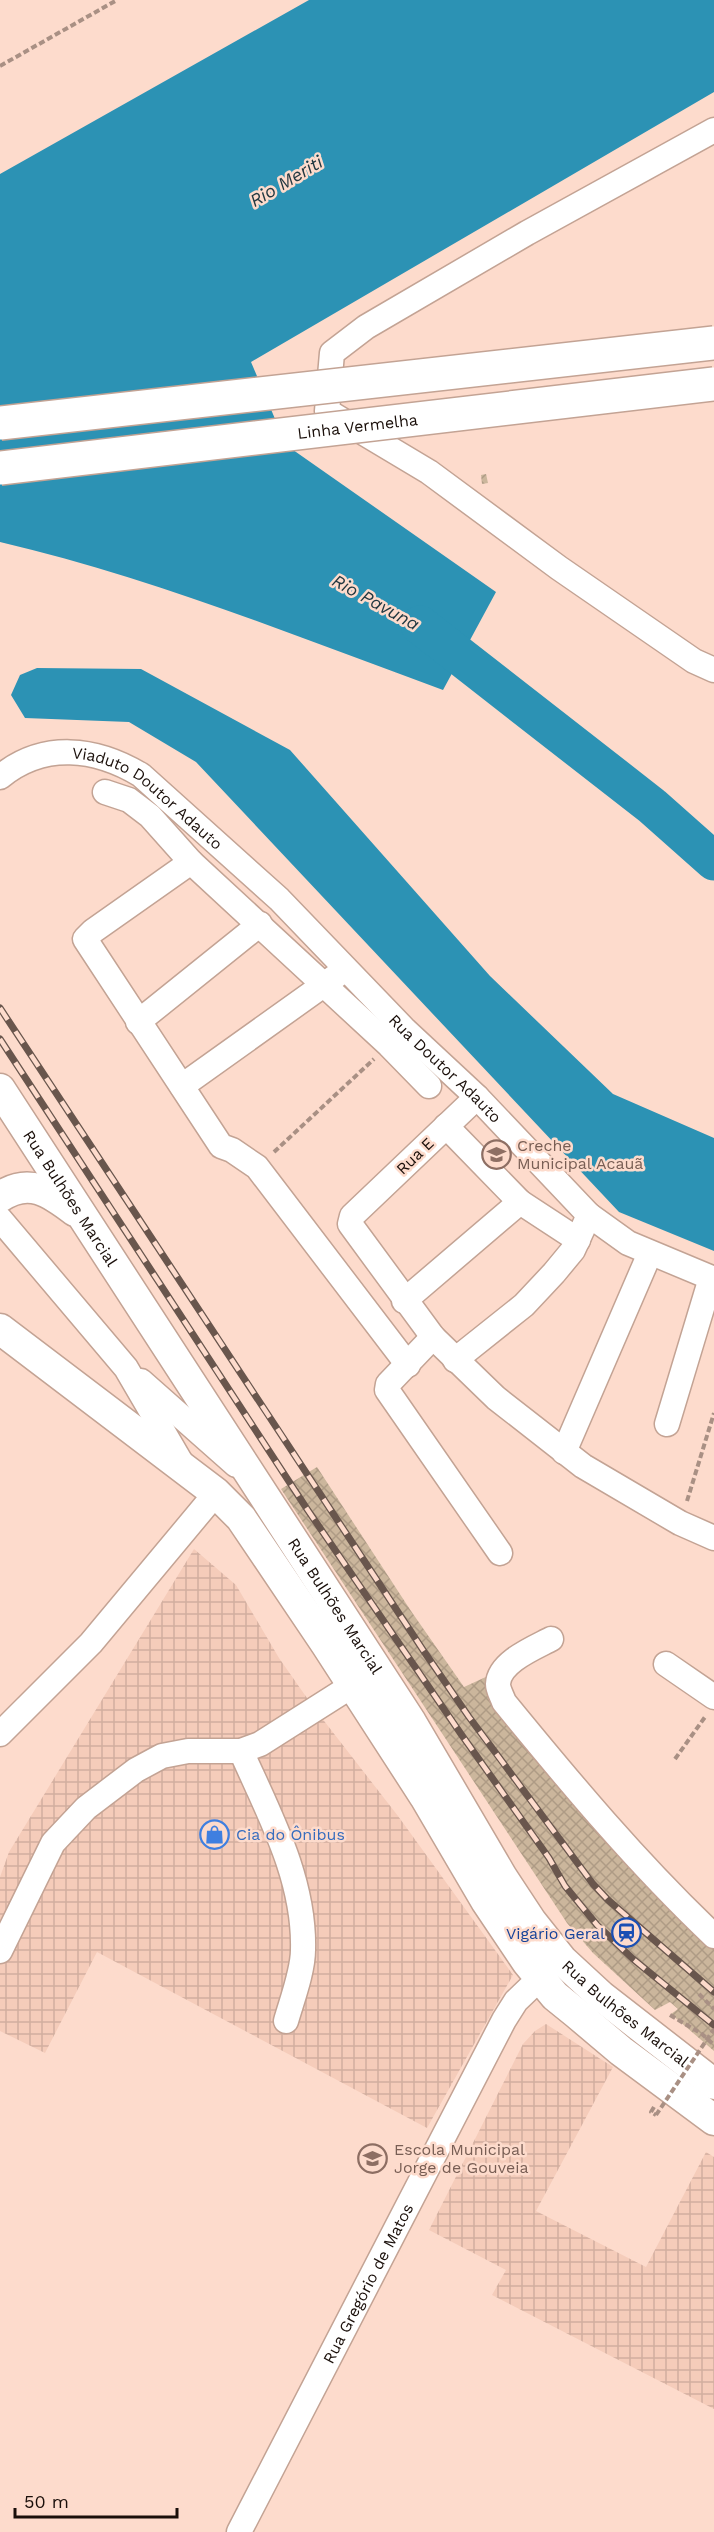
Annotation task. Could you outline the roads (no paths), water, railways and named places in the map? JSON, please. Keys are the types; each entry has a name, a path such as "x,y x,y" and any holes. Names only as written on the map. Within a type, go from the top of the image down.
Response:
{"highway":[{"path":"0,423 714,343"},
{"name":"Linha Vermelha","path":"0,468 714,384"}],"main road":[{"name":"Rua Bulhões Marcial","path":"0,1089 259,1485 337,1636 353,1685 425,1797 486,1901 540,1978 555,1995 621,2051 714,2120"},
{"path":"0,1197 21,1187 38,1189 55,1196 84,1218"},
{"name":"Rua Bulhões Marcial","path":"0,1329 216,1493 241,1518 411,1722 502,1877 545,1940 562,1960 601,1996 714,2084"}],"street":[{"path":"714,130 527,233 366,327 332,354 327,411 429,472 559,568 694,661 714,670"},
{"name":"Viaduto Doutor Adauto","path":"0,777 8,770 37,757 70,752 95,754 118,762 141,775 279,899"},
{"path":"105,792 129,800 150,816 191,862 260,924 429,1086"},
{"path":"191,862 85,939 221,1146 232,1150 257,1167 408,1365"},
{"name":"Rua Doutor Adauto","path":"279,899 345,970 477,1097 589,1215 628,1244 713,1279"},
{"path":"138,1022 260,924"},
{"path":"182,1086 345,970"},
{"name":"Rua E","path":"404,1301 352,1228 350,1224 352,1216 477,1097"},
{"path":"447,1126 520,1202 578,1240"},
{"path":"520,1202 404,1301 455,1360 496,1398 564,1452 680,1523 714,1538"},
{"path":"455,1360 524,1305 573,1250 589,1215"},
{"path":"0,1219 126,1368 259,1485"},
{"path":"564,1452 650,1253"},
{"path":"667,1424 713,1279"},
{"path":"433,1337 388,1384 388,1393 500,1553"},
{"path":"126,1368 186,1470"},
{"path":"0,1734 91,1643 216,1493"},
{"path":"551,1639 512,1662 502,1673 498,1688 504,1702 592,1810 672,1896 714,1936"},
{"path":"666,1664 711,1705"},
{"path":"0,1951 53,1843 86,1808 136,1770 162,1756 188,1751 241,1751 260,1744 353,1685"},
{"path":"241,1751 288,1857 300,1907 303,1952 286,2021"},
{"name":"Rua Gregório de Matos","path":"239,2532 504,2020 516,2001 540,1978"}],"water":[{"name":"Rio Meriti","path":"309,0 714,0 714,92 251,362 286,445 496,592 443,690 168,590 113,572 0,542 0,174"},
{"path":"37,668 141,669 290,750 490,976 613,1094 714,1138 714,1251 619,1212 196,762 129,722 25,718 11,695 20,675"}],"waterway":[{"name":"Rio Pavuna","path":"420,625 652,806 714,861"}],"railway":[{"path":"0,1008 469,1717 593,1884 608,1900 714,1992"},
{"path":"0,1039 307,1509 549,1858 565,1886 597,1925 633,1959 714,2025"}],"place":[{"name":"Creche Municipal Acauã","path":"496,1154"},
{"name":"Cia do Ônibus","path":"215,1834"},
{"name":"Vigário Geral","path":"626,1933"},
{"name":"Escola Municipal Jorge de Gouveia","path":"373,2158"}]}
